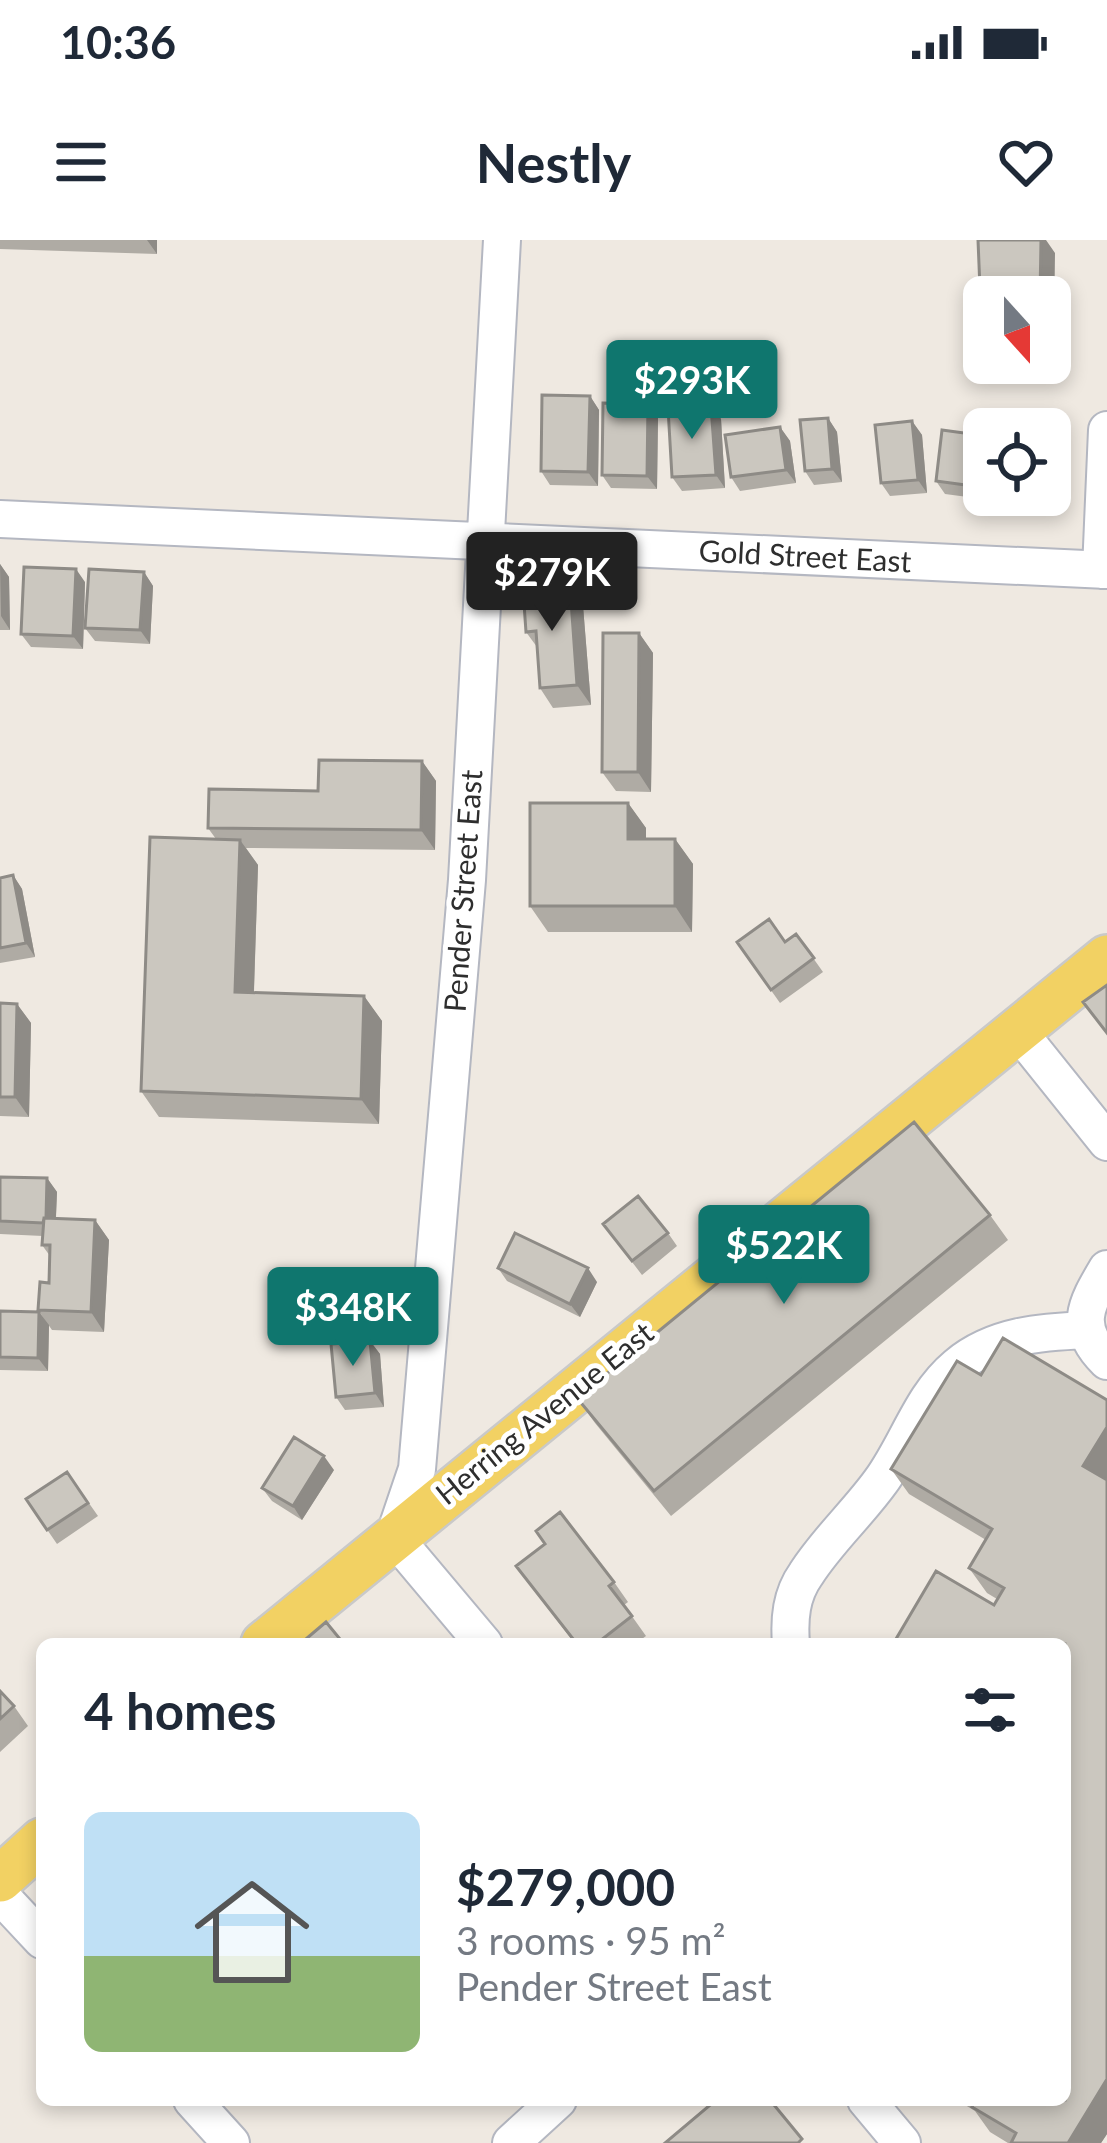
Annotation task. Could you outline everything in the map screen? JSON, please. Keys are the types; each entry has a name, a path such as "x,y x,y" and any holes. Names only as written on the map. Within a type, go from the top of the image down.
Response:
{"main road":[{"name":"Herring Avenue East","path":"271,1638 1107,958"},
{"path":"0,1880 36,1847"}],"street":[{"name":"Pender Street East","path":"394,1537 418,1469 467,880 502,240"},
{"path":"1104,570 1107,430"},
{"name":"Gold Street East","path":"0,519 1104,570"},
{"path":"1018,1030 1107,1142"},
{"path":"1097,1345 1084,1317 1107,1270"},
{"path":"791,1638 790,1608 805,1575 884,1477 935,1387 958,1364 991,1345 1034,1332 1097,1345"},
{"path":"394,1537 479,1638"},
{"path":"0,1895 36,1934"},
{"path":"197,2106 231,2143"},
{"path":"512,2143 552,2106"},
{"path":"871,2106 902,2143"}],"building":[{"path":"978,240 1041,240 1040,276 979,276"},
{"path":"542,395 590,396 588,472 541,471"},
{"path":"603,403 648,404 647,476 602,475"},
{"path":"711,406 716,475 672,477 668,408"},
{"path":"828,418 832,469 805,471 800,420"},
{"path":"912,421 918,480 881,483 875,425"},
{"path":"780,427 786,470 731,477 725,435"},
{"path":"942,430 963,433 963,485 936,481"},
{"path":"24,567 76,569 73,636 21,634"},
{"path":"89,569 144,572 140,630 85,628"},
{"path":"570,586 577,685 540,688 536,631 526,632 523,589"},
{"path":"603,633 639,633 638,772 602,772"},
{"path":"319,760 422,761 421,830 208,828 209,789 318,791"},
{"path":"530,803 628,803 628,839 675,839 675,906 530,906"},
{"path":"150,837 240,840 235,992 364,996 361,1099 141,1091"},
{"path":"13,875 26,943 0,948 0,878"},
{"path":"769,919 785,942 796,934 814,958 771,990 737,942"},
{"path":"1107,985 1107,1033 1083,1002"},
{"path":"0,1003 17,1004 15,1097 0,1097"},
{"path":"914,1122 990,1215 654,1491 577,1398"},
{"path":"0,1177 47,1178 43,1223 0,1221"},
{"path":"638,1196 668,1233 632,1261 603,1224"},
{"path":"44,1218 95,1220 91,1312 38,1310 40,1282 49,1283 50,1245 42,1245"},
{"path":"515,1233 588,1268 570,1304 498,1268"},
{"path":"0,1311 39,1312 38,1358 0,1357"},
{"path":"1003,1338 1107,1400 1107,1427 1083,1466 1107,1480 1107,2079 1068,2143 1011,2143 1016,2133 972,2107 1071,2106 1071,1638 897,1638 936,1571 994,1605 1004,1588 969,1568 992,1529 891,1469 957,1361 981,1375"},
{"path":"370,1341 375,1393 336,1397 331,1344"},
{"path":"294,1437 324,1456 293,1506 262,1488"},
{"path":"67,1472 88,1503 47,1530 26,1499"},
{"path":"560,1512 614,1582 609,1586 632,1616 604,1638 572,1638 516,1566 545,1544 536,1531"},
{"path":"326,1622 339,1638 307,1638"},
{"path":"0,1691 14,1706 0,1719"},
{"path":"709,2106 775,2106 802,2139 798,2143 665,2143"}]}
